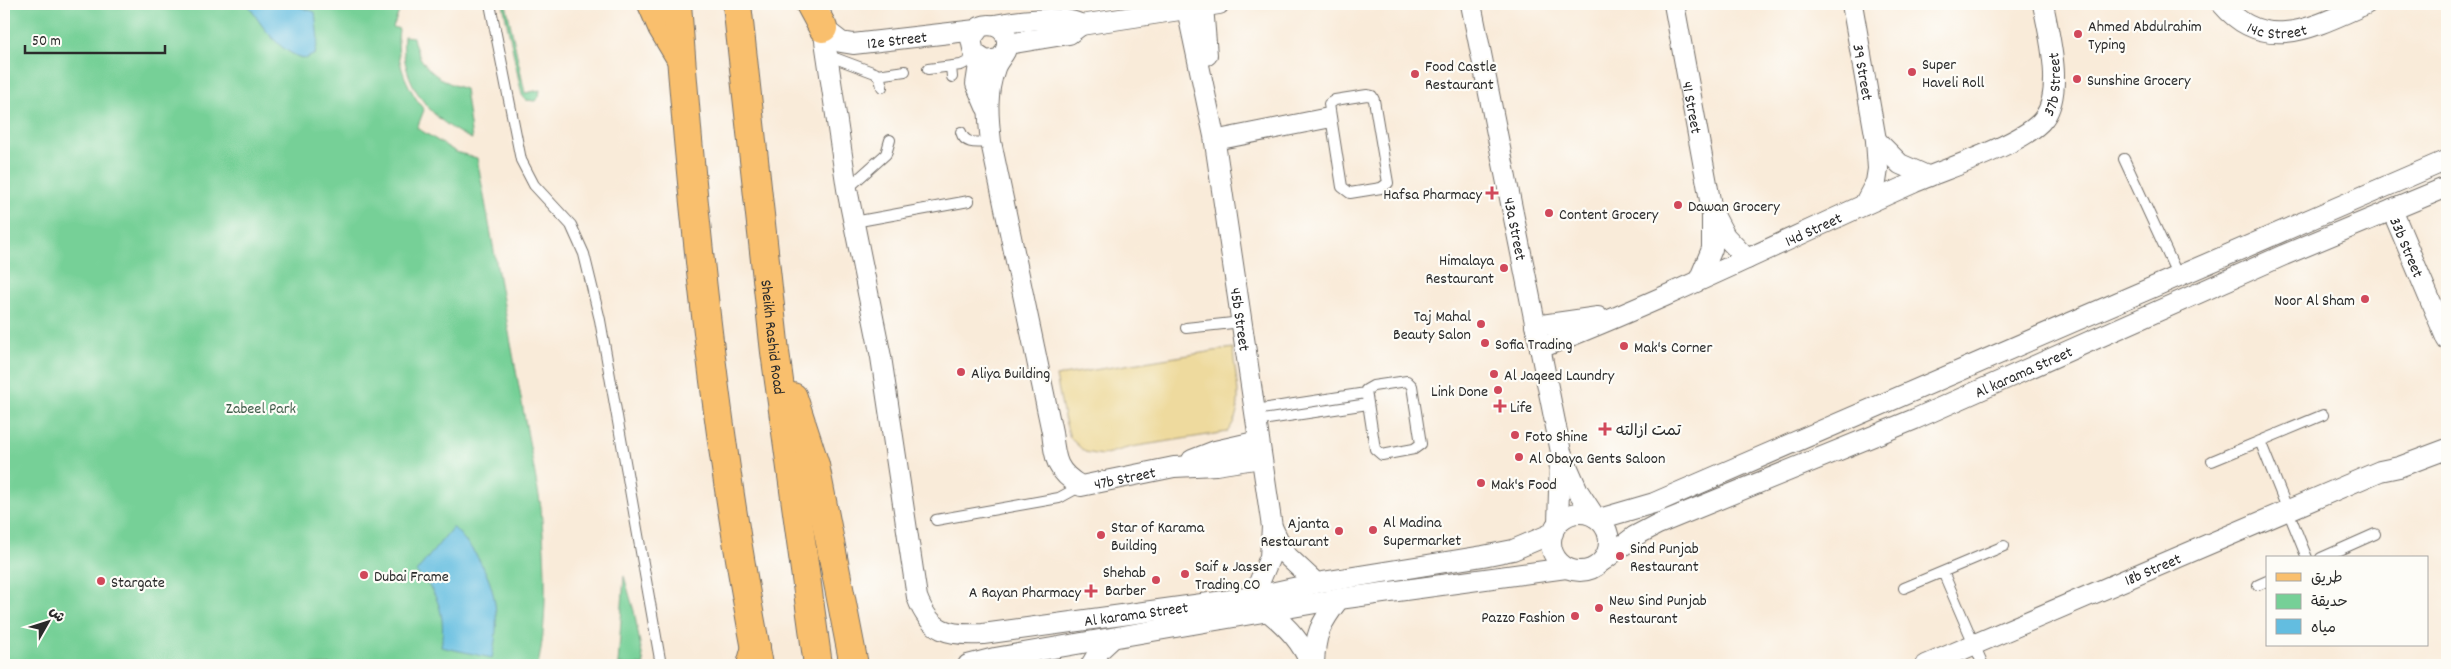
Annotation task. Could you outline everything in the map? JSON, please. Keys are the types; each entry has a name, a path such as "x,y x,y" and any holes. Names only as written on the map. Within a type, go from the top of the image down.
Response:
{"main road":[{"path":"652,4 662,27 680,57"},
{"path":"677,4 680,57 707,318 724,450 756,659"},
{"path":"810,4 821,16"},
{"name":"Sheikh Rashid Road","path":"738,5 775,352 818,665"},
{"path":"775,352 797,407 815,465 854,665"}],"street":[{"name":"43a Street","path":"1471,4 1561,452 1578,490 1597,518"},
{"name":"41 Street","path":"1674,4 1712,211 1712,248 1699,280"},
{"name":"39 Street","path":"1852,4 1876,140 1878,169 1876,182 1864,205"},
{"name":"37b Street","path":"2008,143 2036,128 2052,104 2054,84 2044,4"},
{"name":"14c Street","path":"2222,4 2231,15 2246,26 2264,32 2301,30 2345,10 2366,4"},
{"name":"12e Street","path":"821,16 841,42 852,44 985,28 1021,21 1065,20 1081,24 1203,6"},
{"name":"45b Street","path":"1203,6 1209,111 1272,527 1270,556 1253,597"},
{"path":"821,16 847,189 854,222"},
{"name":"12e Street","path":"991,54 1069,34 1081,24"},
{"path":"985,28 1004,33 991,54 971,44 985,28"},
{"name":"47b Street","path":"991,54 991,78 987,109 991,142 1052,432 1054,450 1058,465 1066,477 1081,486 1174,467 1215,451 1260,450"},
{"path":"1876,140 1900,164 1927,176"},
{"name":"14d Street","path":"1540,348 1748,259 1927,176 2008,143"},
{"name":"Al karama Street","path":"1597,518 1654,503 2447,160"},
{"name":"Al karama Street","path":"1604,560 1635,536 1658,524 1915,418 2447,186"},
{"name":"33b Street","path":"2392,210 2447,340"},
{"name":"41 Street","path":"1712,211 1725,236 1748,259"},
{"name":"Al karama Street","path":"854,222 881,357 917,597 927,618 946,633 958,635 983,634 1253,597 1316,583 1513,550 1555,528"},
{"name":"14d Street","path":"1535,326 1618,315"},
{"name":"18b Street","path":"2380,472 2401,457 2447,434"},
{"name":"18b Street","path":"1926,665 2288,510 2380,472 2447,449"},
{"name":"43a Street","path":"1555,528 1561,452"},
{"path":"1575,513 1597,518 1608,534 1610,543 1604,560 1590,570 1566,568 1553,553 1551,543 1555,528 1566,517 1575,513"},
{"name":"45b Street","path":"1272,527 1285,554 1316,583"},
{"name":"Al karama Street","path":"968,665 995,658 1340,600 1566,568"},
{"path":"1313,665 1315,638 1320,626 1340,600"},
{"path":"1269,612 1294,635 1313,665"},
{"path":"1091,665 1100,650 1113,638"}],"lane":[{"path":"490,4 521,160 534,185 571,225 584,254 600,320 661,665"},
{"path":"928,69 952,72 962,65 991,54"},
{"path":"827,55 878,75 905,71"},
{"path":"878,75 882,87"},
{"path":"1367,96 1374,98 1388,180 1386,185 1353,193 1344,190 1330,117 1329,104 1333,101 1367,96"},
{"path":"1214,141 1330,117"},
{"path":"961,132 968,142 991,142"},
{"path":"847,189 886,154 890,140"},
{"path":"2124,159 2178,276"},
{"path":"854,222 969,201"},
{"path":"1186,328 1242,322"},
{"path":"1407,381 1411,384 1420,436 1419,447 1386,454 1379,453 1375,449 1367,398 1368,388 1373,386 1407,381"},
{"path":"1255,416 1367,398"},
{"path":"2212,461 2323,415"},
{"path":"2260,441 2306,556"},
{"path":"936,520 1059,498 1081,486"},
{"path":"2326,556 2375,534"},
{"path":"1904,588 2004,546"},
{"path":"1943,572 1983,665"}],"green space":[{"name":"Zabeel Park","path":"4,4 402,4 393,27 399,29 399,52 403,72 424,110 417,128 456,152 477,158 541,507 545,566 545,606 538,665 4,665"},
{"path":"503,4 506,4 525,93 540,90 539,97 535,101 526,100 522,95"},
{"path":"404,36 413,37 419,56 431,71 446,82 465,89 472,139 457,132 444,122 421,98 407,69 404,53"},
{"path":"624,576 634,611 644,665 618,665"}],"sand":[{"path":"1233,348 1238,403 1237,413 1227,432 1131,447 1102,455 1085,452 1070,438 1056,376"}],"water":[{"path":"248,4 291,4 315,12 318,39 315,54 305,59 287,51 265,29"},
{"path":"453,527 477,556 491,587 495,603 496,620 492,658 441,647 442,625 439,606 430,588 416,572"}],"place":[{"name":"Ahmed Abdulrahim Typing","path":"2078,34"},
{"name":"Super Haveli Roll","path":"1912,72"},
{"name":"Food Castle Restaurant","path":"1415,74"},
{"name":"Sunshine Grocery","path":"2077,79"},
{"name":"Hafsa Pharmacy","path":"1492,193"},
{"name":"Dawan Grocery","path":"1678,205"},
{"name":"Content Grocery","path":"1549,213"},
{"name":"Himalaya Restaurant","path":"1504,268"},
{"name":"Noor Al Sham","path":"2365,299"},
{"name":"Taj Mahal Beauty Salon","path":"1481,324"},
{"name":"Sofia Trading","path":"1485,343"},
{"name":"Mak's Corner","path":"1624,346"},
{"name":"Aliya Building","path":"961,372"},
{"name":"Al Jaqeed Laundry","path":"1494,374"},
{"name":"Link Done","path":"1498,390"},
{"name":"Life","path":"1500,406"},
{"name":"تمت ازالته","path":"1605,429"},
{"name":"Foto Shine","path":"1515,435"},
{"name":"Al Obaya Gents Saloon","path":"1519,457"},
{"name":"Mak's Food","path":"1481,483"},
{"name":"Al Madina Supermarket","path":"1373,530"},
{"name":"Ajanta Restaurant","path":"1339,531"},
{"name":"Star of Karama Building","path":"1101,535"},
{"name":"Sind Punjab Restaurant","path":"1620,556"},
{"name":"Saif & Jasser Trading CO","path":"1185,574"},
{"name":"Dubai Frame","path":"364,575"},
{"name":"Shehab Barber","path":"1156,580"},
{"name":"Stargate","path":"101,581"},
{"name":"A Rayan Pharmacy","path":"1091,591"},
{"name":"New Sind Punjab Restaurant","path":"1599,608"},
{"name":"Pazzo Fashion","path":"1575,616"}]}
